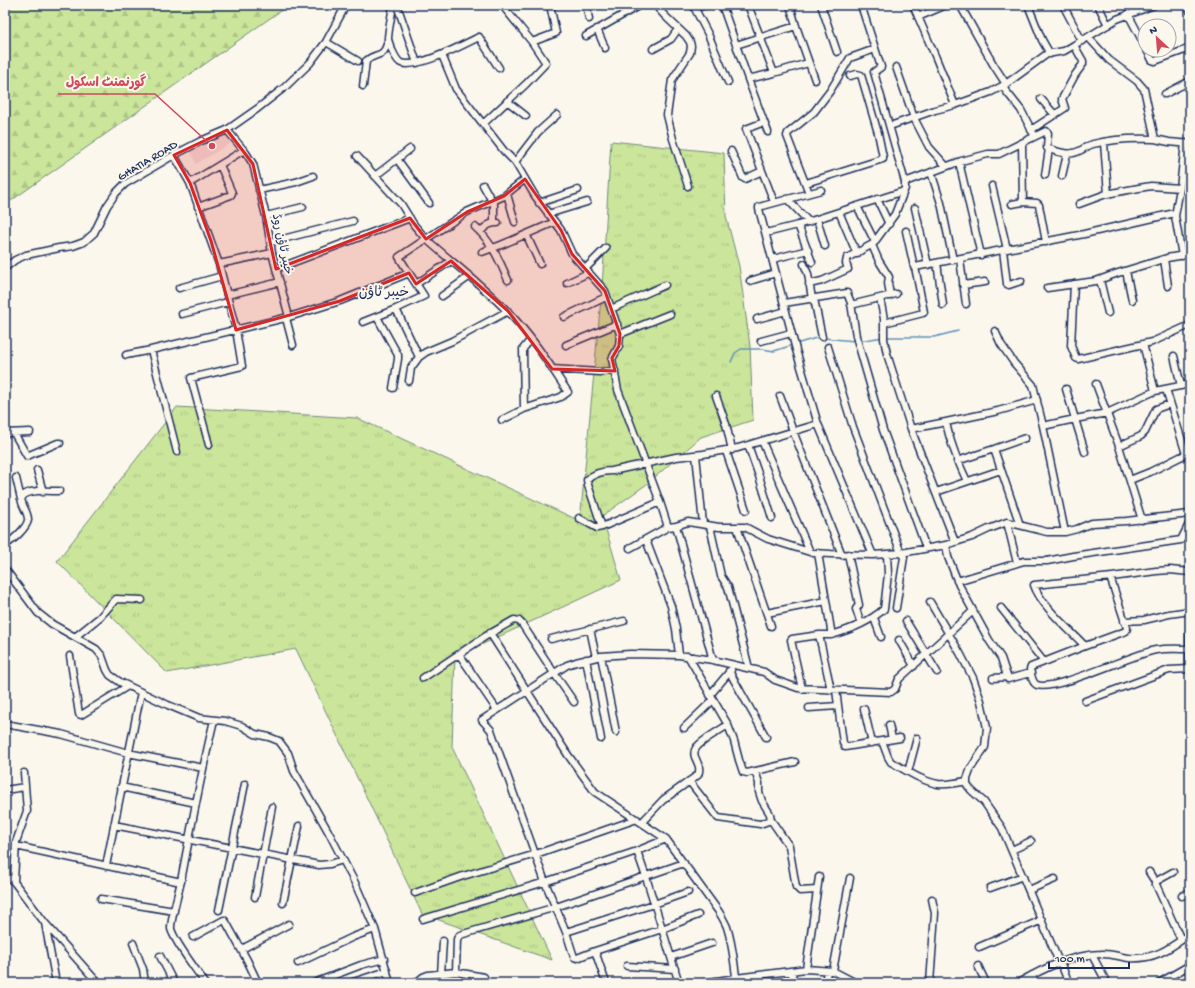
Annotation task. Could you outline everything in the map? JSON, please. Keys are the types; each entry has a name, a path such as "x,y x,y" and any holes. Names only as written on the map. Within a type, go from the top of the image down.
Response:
{"street":[{"name":"GHATIA ROAD","path":"5,268 15,260 26,255 73,246 84,242 94,233 107,206 116,193 125,184 174,155 227,130 240,122 285,87 310,63 326,42 346,5"},
{"path":"363,86 366,61 381,55 386,48 392,5"},
{"path":"397,5 417,63"},
{"path":"483,124 546,63 532,42 502,5"},
{"path":"532,42 556,33 550,5"},
{"path":"586,5 589,19"},
{"path":"586,36 640,5"},
{"path":"655,5 686,36 690,42 691,51 672,80 667,115 688,186"},
{"path":"706,5 694,7 708,34 728,82"},
{"path":"722,5 768,132"},
{"path":"748,5 774,73"},
{"path":"790,5 814,80"},
{"path":"821,5 837,52"},
{"path":"809,284 822,281 848,269 846,263 847,258 873,244 895,214 906,188 874,72 881,67 861,5"},
{"path":"913,5 955,105"},
{"path":"918,17 946,5"},
{"path":"960,5 1004,85 1021,110 1035,137"},
{"path":"1028,5 1042,40 1050,54"},
{"path":"1063,5 1085,39 1144,89 1155,139"},
{"path":"1098,5 1108,25"},
{"path":"878,133 935,110 955,105 991,92 1004,85 1047,54 1064,51 1117,19 1154,5"},
{"path":"1188,5 1190,11"},
{"path":"1128,14 1137,31"},
{"path":"736,45 796,26"},
{"path":"598,29 605,48"},
{"path":"653,49 671,39 678,29"},
{"path":"388,39 396,58 400,62 417,63 442,55 479,37 499,68"},
{"path":"326,42 358,61"},
{"path":"1031,130 1065,108 1062,99 1075,75 1083,64 1083,61 1074,45"},
{"path":"1177,53 1190,48"},
{"path":"809,193 788,133 814,112 830,91 850,58 875,49"},
{"path":"442,55 456,89 515,162 539,203 561,230 572,254 605,291 620,334 619,346 612,359 618,390 668,527"},
{"path":"1151,58 1154,61 1162,58"},
{"path":"748,79 808,63"},
{"path":"896,67 914,118 929,147 946,166"},
{"path":"806,183 883,159 878,133 861,75 857,74 850,76"},
{"path":"1165,94 1190,81"},
{"path":"1041,100 1055,115"},
{"path":"507,101 526,116"},
{"path":"515,162 538,132 557,115"},
{"path":"764,122 746,129 774,202"},
{"name":"خیبر ٹاؤن روڈ","path":"227,130 244,150 253,164 266,216 272,253 280,282 293,345"},
{"path":"905,182 959,162 988,154 1000,154 1046,131 1048,132 1049,149 1045,175"},
{"path":"1049,149 1066,154 1074,153 1093,144 1132,139 1155,139 1188,144 1175,213 1182,256"},
{"path":"1104,142 1108,194"},
{"path":"1022,143 1023,202"},
{"path":"375,176 410,149"},
{"path":"190,183 244,150"},
{"path":"731,151 743,178 762,171"},
{"path":"1062,176 1066,154"},
{"path":"174,155 190,183 219,264 236,330 242,366 192,378 209,445"},
{"path":"357,156 401,204 426,239 450,261 470,276 508,311 531,339 568,392 561,397 524,410 502,420"},
{"path":"397,159 429,203"},
{"path":"959,162 982,255"},
{"path":"198,207 231,195 232,193 220,165"},
{"path":"931,172 963,285 966,304"},
{"path":"260,190 296,182 313,176"},
{"path":"362,322 424,296 399,257 467,212 507,194 525,179"},
{"path":"480,232 486,226 496,223 493,201 484,185"},
{"path":"992,186 1005,250 1007,284 1009,285 1021,282"},
{"path":"1079,204 1106,194 1151,186 1180,188"},
{"path":"539,203 578,190"},
{"path":"821,190 774,202 759,207 759,209 791,333 818,424 873,555"},
{"path":"766,233 809,222 904,191"},
{"path":"507,194 515,222"},
{"path":"787,199 809,222"},
{"path":"877,199 889,224"},
{"path":"548,214 587,202"},
{"path":"1012,204 1023,202 1037,203 1039,205 1046,242"},
{"path":"851,306 893,295 888,283 889,277 879,261 857,206"},
{"path":"266,216 303,207"},
{"path":"916,208 928,265"},
{"path":"839,212 856,254"},
{"path":"916,268 1046,242 1175,213"},
{"path":"276,270 410,218"},
{"path":"817,219 825,246"},
{"path":"270,242 353,221"},
{"path":"482,252 555,222"},
{"path":"798,225 812,262"},
{"path":"475,227 493,248 508,280"},
{"path":"884,323 924,312 916,268 914,267 906,231"},
{"path":"526,234 540,264"},
{"path":"567,283 587,271 606,248"},
{"path":"773,259 808,250"},
{"path":"219,264 272,253"},
{"path":"1046,288 1100,280 1164,259 1190,254"},
{"path":"1164,259 1168,286"},
{"path":"416,284 450,261"},
{"path":"937,263 943,305"},
{"path":"804,264 808,274 822,337"},
{"path":"1126,271 1132,300"},
{"path":"126,355 287,317 340,301 409,273"},
{"path":"750,281 776,273"},
{"path":"179,288 222,276"},
{"path":"442,296 470,276"},
{"path":"1100,280 1108,313"},
{"path":"182,314 280,282"},
{"path":"963,285 985,282"},
{"path":"1074,284 1071,346 1076,358 1152,342 1190,325"},
{"path":"611,309 665,285"},
{"path":"784,303 848,293 856,336 883,430 926,548"},
{"path":"564,317 606,297"},
{"path":"880,298 887,354 911,429 955,542"},
{"path":"396,309 419,357"},
{"path":"409,381 411,368 419,357 426,352 508,311"},
{"path":"757,319 786,311"},
{"path":"620,334 670,314"},
{"path":"377,317 398,355 393,388"},
{"path":"566,345 616,324"},
{"path":"995,331 1001,344 1014,363 1033,385 1065,532"},
{"path":"761,341 791,333"},
{"path":"524,410 523,349 531,339"},
{"path":"1142,344 1155,391"},
{"path":"828,347 853,427 901,553 904,557 896,608"},
{"path":"151,350 177,452"},
{"path":"1174,356 1180,386"},
{"path":"552,369 600,372 615,371"},
{"path":"1096,384 1119,446 1142,520"},
{"path":"1043,426 1107,414 1155,391 1190,384"},
{"path":"1066,389 1085,452"},
{"path":"1130,480 1188,454 1166,389"},
{"path":"716,396 727,428 729,450 746,510"},
{"path":"780,396 793,431 845,554 859,605 856,610 861,624"},
{"path":"911,429 998,411 1036,400"},
{"path":"1119,446 1141,436 1145,432 1156,409 1170,404"},
{"path":"946,422 957,461 967,481"},
{"path":"602,527 588,485 587,480 589,477 604,471 612,471 676,457 748,446 818,424"},
{"path":"5,433 30,432"},
{"path":"14,433 27,456 60,443"},
{"path":"957,461 1025,438"},
{"path":"762,441 810,552"},
{"path":"748,446 772,518"},
{"path":"994,449 1020,525"},
{"path":"696,455 706,525 721,576 728,587 748,668"},
{"path":"37,470 43,492"},
{"path":"936,492 1002,470"},
{"path":"5,545 22,529 28,520 21,501 16,478"},
{"path":"21,498 30,492 59,491"},
{"path":"579,518 597,528 660,502"},
{"path":"630,548 668,527 688,522 720,527 745,527 768,539 810,552 873,555 901,553 946,545 972,537 1007,522 1047,532 1065,532 1092,523 1142,520 1190,514"},
{"path":"1007,522 1017,563"},
{"path":"957,581 1024,561 1047,561 1181,540 1190,522"},
{"path":"676,526 713,660"},
{"path":"737,526 771,626"},
{"path":"646,540 670,606 676,629 679,655"},
{"path":"946,545 948,558 957,581 1001,658 1008,677"},
{"path":"818,553 831,635"},
{"path":"802,689 790,640 819,635 831,635 846,631 874,618 884,609 888,574 887,554"},
{"path":"5,569 38,613 52,624 100,652 110,675 128,686 199,718 225,721 242,726 255,734 269,736 279,741 288,752 294,771 328,830 355,883 375,929 390,983"},
{"path":"1085,646 1047,607 1036,592 1034,585 1156,571 1170,570 1190,572"},
{"path":"1110,577 1127,628 1126,631 1031,667 1031,673 1036,685 1044,686 1074,679 1138,655 1157,650 1190,649"},
{"path":"75,637 100,617 116,599 142,600"},
{"path":"767,613 826,601"},
{"path":"930,602 949,633 976,685 987,728 985,747 971,768 966,782"},
{"path":"1001,608 1044,662"},
{"path":"698,915 577,958 574,957 491,730 482,720 554,673 576,662 598,657 630,654 679,655 713,660 764,672 775,680 802,689 891,692 895,689 900,679 973,611"},
{"path":"1124,620 1144,620 1190,611"},
{"path":"874,618 881,637"},
{"path":"1085,701 1169,670 1189,669 1190,619"},
{"path":"423,678 490,633 514,620 520,621 526,629 574,702"},
{"path":"551,639 624,621"},
{"path":"906,621 937,672"},
{"path":"590,629 616,732"},
{"path":"490,633 528,690 568,755 595,792 666,840 719,912 726,926 732,948 737,980"},
{"path":"819,635 838,706 842,743 845,747 900,738"},
{"path":"899,640 914,666"},
{"path":"459,654 497,710"},
{"path":"70,656 79,714 81,715 128,686"},
{"path":"688,656 728,725 743,772 747,773 795,762"},
{"path":"586,659 601,739"},
{"path":"684,728 712,698 734,665"},
{"path":"729,671 766,737"},
{"path":"993,678 1008,677 1008,679 1010,679 1031,673"},
{"path":"106,866 141,692"},
{"path":"809,708 838,706"},
{"path":"864,708 872,743"},
{"path":"205,983 173,935 171,927 214,720"},
{"path":"5,724 61,734 128,753 203,768"},
{"path":"415,893 463,876 639,821 698,775 700,770 694,754 695,749 728,725"},
{"path":"889,725 892,740"},
{"path":"908,772 917,738"},
{"path":"882,741 891,762 928,782 947,784 966,782"},
{"path":"755,771 762,801 770,814 771,820 789,846 796,887 800,891 817,890"},
{"path":"14,882 16,842 27,811 24,773"},
{"path":"688,782 718,818 760,824 771,820"},
{"path":"966,782 971,790 984,802 1002,828 1068,983"},
{"path":"219,910 245,784"},
{"path":"5,790 25,787"},
{"path":"121,787 196,803"},
{"path":"255,897 272,807"},
{"path":"114,825 319,865 330,864 343,860"},
{"path":"283,903 300,826"},
{"path":"423,919 546,882 666,840"},
{"path":"1012,850 1031,841"},
{"path":"16,846 181,882"},
{"path":"637,851 679,983"},
{"path":"456,972 457,939 460,935 556,907 684,863"},
{"path":"1149,872 1181,940"},
{"path":"1155,882 1173,872"},
{"path":"6,875 14,882 45,922 98,983"},
{"path":"990,888 1023,876"},
{"path":"806,969 819,877"},
{"path":"834,971 850,878"},
{"path":"1029,890 1055,878"},
{"path":"566,932 688,892"},
{"path":"1182,896 1190,894"},
{"path":"930,983 935,913 932,898"},
{"path":"101,899 174,911"},
{"path":"193,937 224,920 242,949 258,983"},
{"path":"979,947 1042,920"},
{"path":"45,922 56,983"},
{"path":"242,949 290,924"},
{"path":"298,963 353,937 375,929"},
{"path":"1018,983 1060,962 1084,956 1103,954 1130,958 1151,956 1163,952 1190,934"},
{"path":"441,974 443,941"},
{"path":"671,956 712,942"},
{"path":"133,943 143,969 145,983"},
{"path":"595,951 606,983"},
{"path":"1092,955 1107,983"},
{"path":"160,956 174,983"},
{"path":"314,983 361,965 384,959"},
{"path":"627,966 675,969"},
{"path":"978,966 986,983"},
{"path":"1159,983 1189,967"},
{"path":"703,983 737,980 806,969 834,971 856,983"},
{"path":"350,983 387,971"},
{"path":"791,983 793,971"},
{"path":"825,983 827,971"},
{"path":"416,983 422,977 428,975 456,972 484,977"},
{"path":"1032,975 1035,983"}],"highlighted area":[{"path":"227,130 253,164 276,269 410,218 426,239 467,212 504,196 525,179 561,230 572,254 605,291 620,334 619,346 612,358 615,371 552,369 508,311 451,261 416,284 409,273 340,301 236,330 211,241 190,183 174,155"}],"shaded area":[{"path":"226,134 231,143 196,164 190,150"}],"green space":[{"path":"5,5 288,5 5,205"},
{"path":"611,141 724,153 726,216 739,266 750,346 753,420 701,437 647,484 602,516 621,580 455,657 452,747 552,960 422,914 296,649 167,673 57,561 177,407 357,418 580,521 602,288"}],"waterway":[{"path":"887,337 934,337 958,331"},
{"path":"859,341 883,337"},
{"path":"796,344 820,338"},
{"path":"823,338 855,341"},
{"path":"731,362 735,353 741,349 762,349 774,351 793,345"}],"place":[{"name":"گورنمنٹ اسکول","path":"212,146"}],"district":[{"name":"خیبر ٹاؤن","path":"384,291"}]}
